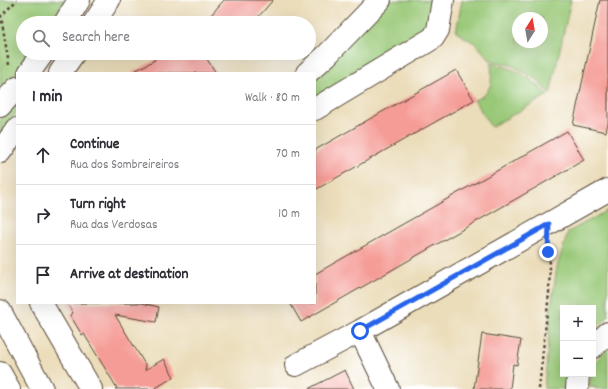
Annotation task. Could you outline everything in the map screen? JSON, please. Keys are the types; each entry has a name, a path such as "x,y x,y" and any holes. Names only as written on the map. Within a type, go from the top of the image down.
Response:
{"street":[{"path":"69,16 79,0"},
{"path":"99,16 109,0"},
{"path":"308,72 327,55 380,0"},
{"path":"316,107 434,38 438,30 443,0"},
{"path":"30,72 38,60"},
{"path":"61,72 69,60"},
{"path":"0,152 16,130"},
{"path":"296,364 360,331 608,190"},
{"path":"42,304 91,389"},
{"path":"0,311 42,389"},
{"path":"360,331 388,389"},
{"path":"596,344 608,333"},
{"path":"0,373 9,389"},
{"path":"577,389 578,377"}],"path":[{"path":"8,98 12,78 0,15 16,0"},
{"path":"539,389 549,293 549,224"}],"green space":[{"path":"0,0 65,0 55,16 16,16 16,60 24,60 12,78 0,90"},
{"path":"388,0 437,0 426,35 316,99 316,72"},
{"path":"462,0 571,0 550,94 536,79 513,66 490,60 476,44 456,32"},
{"path":"491,63 509,68 522,74 529,78 548,95 491,127 474,100 485,94 490,86"},
{"path":"16,104 16,113 0,134 0,120"},
{"path":"608,210 608,317 596,329 596,305 560,305 560,377 570,377 569,389 544,389 551,307 557,267 568,232"},
{"path":"608,348 608,389 595,389 595,387 589,387 591,377 596,377 596,363 600,356"}],"building":[{"path":"224,0 273,0 259,16 210,16"},
{"path":"600,0 608,0 608,123 606,132 573,125"},
{"path":"155,60 208,60 215,72 133,72"},
{"path":"456,70 474,100 316,189 316,149"},
{"path":"567,131 584,160 301,322 291,304 316,304 316,273"},
{"path":"68,304 146,304 159,307 156,322 115,315 146,366 145,370 164,359 174,377 154,389 115,389 117,388 84,334 82,335 70,315 73,313"},
{"path":"482,334 521,340 517,365 513,364 510,389 474,389"},
{"path":"345,370 354,389 308,389"}],"route":[{"path":"360,331 549,224 548,252"}]}
